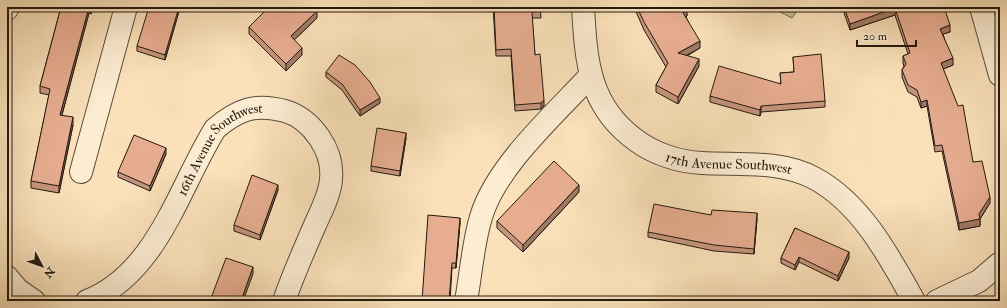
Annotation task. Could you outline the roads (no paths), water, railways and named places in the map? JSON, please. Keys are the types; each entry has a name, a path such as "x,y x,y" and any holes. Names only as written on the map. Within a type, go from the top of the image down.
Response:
{"street":[{"path":"81,172 126,7"},
{"name":"17th Avenue Southwest","path":"583,7 584,35 591,75 603,108 621,129 647,148 670,158 701,163 766,165 796,170 814,178 839,194 866,224 896,268 914,301"},
{"path":"981,7 1000,75"},
{"path":"466,301 481,216 493,189 517,155 591,75"},
{"name":"16th Avenue Southwest","path":"87,301 101,296 127,275 156,241 180,199 205,146 216,129 230,116 249,109 269,107 288,112 302,119 315,131 323,143 330,162 331,179 324,204 284,301"},
{"path":"937,301 979,281 1000,263"},
{"path":"7,277 18,290 34,301"}]}
